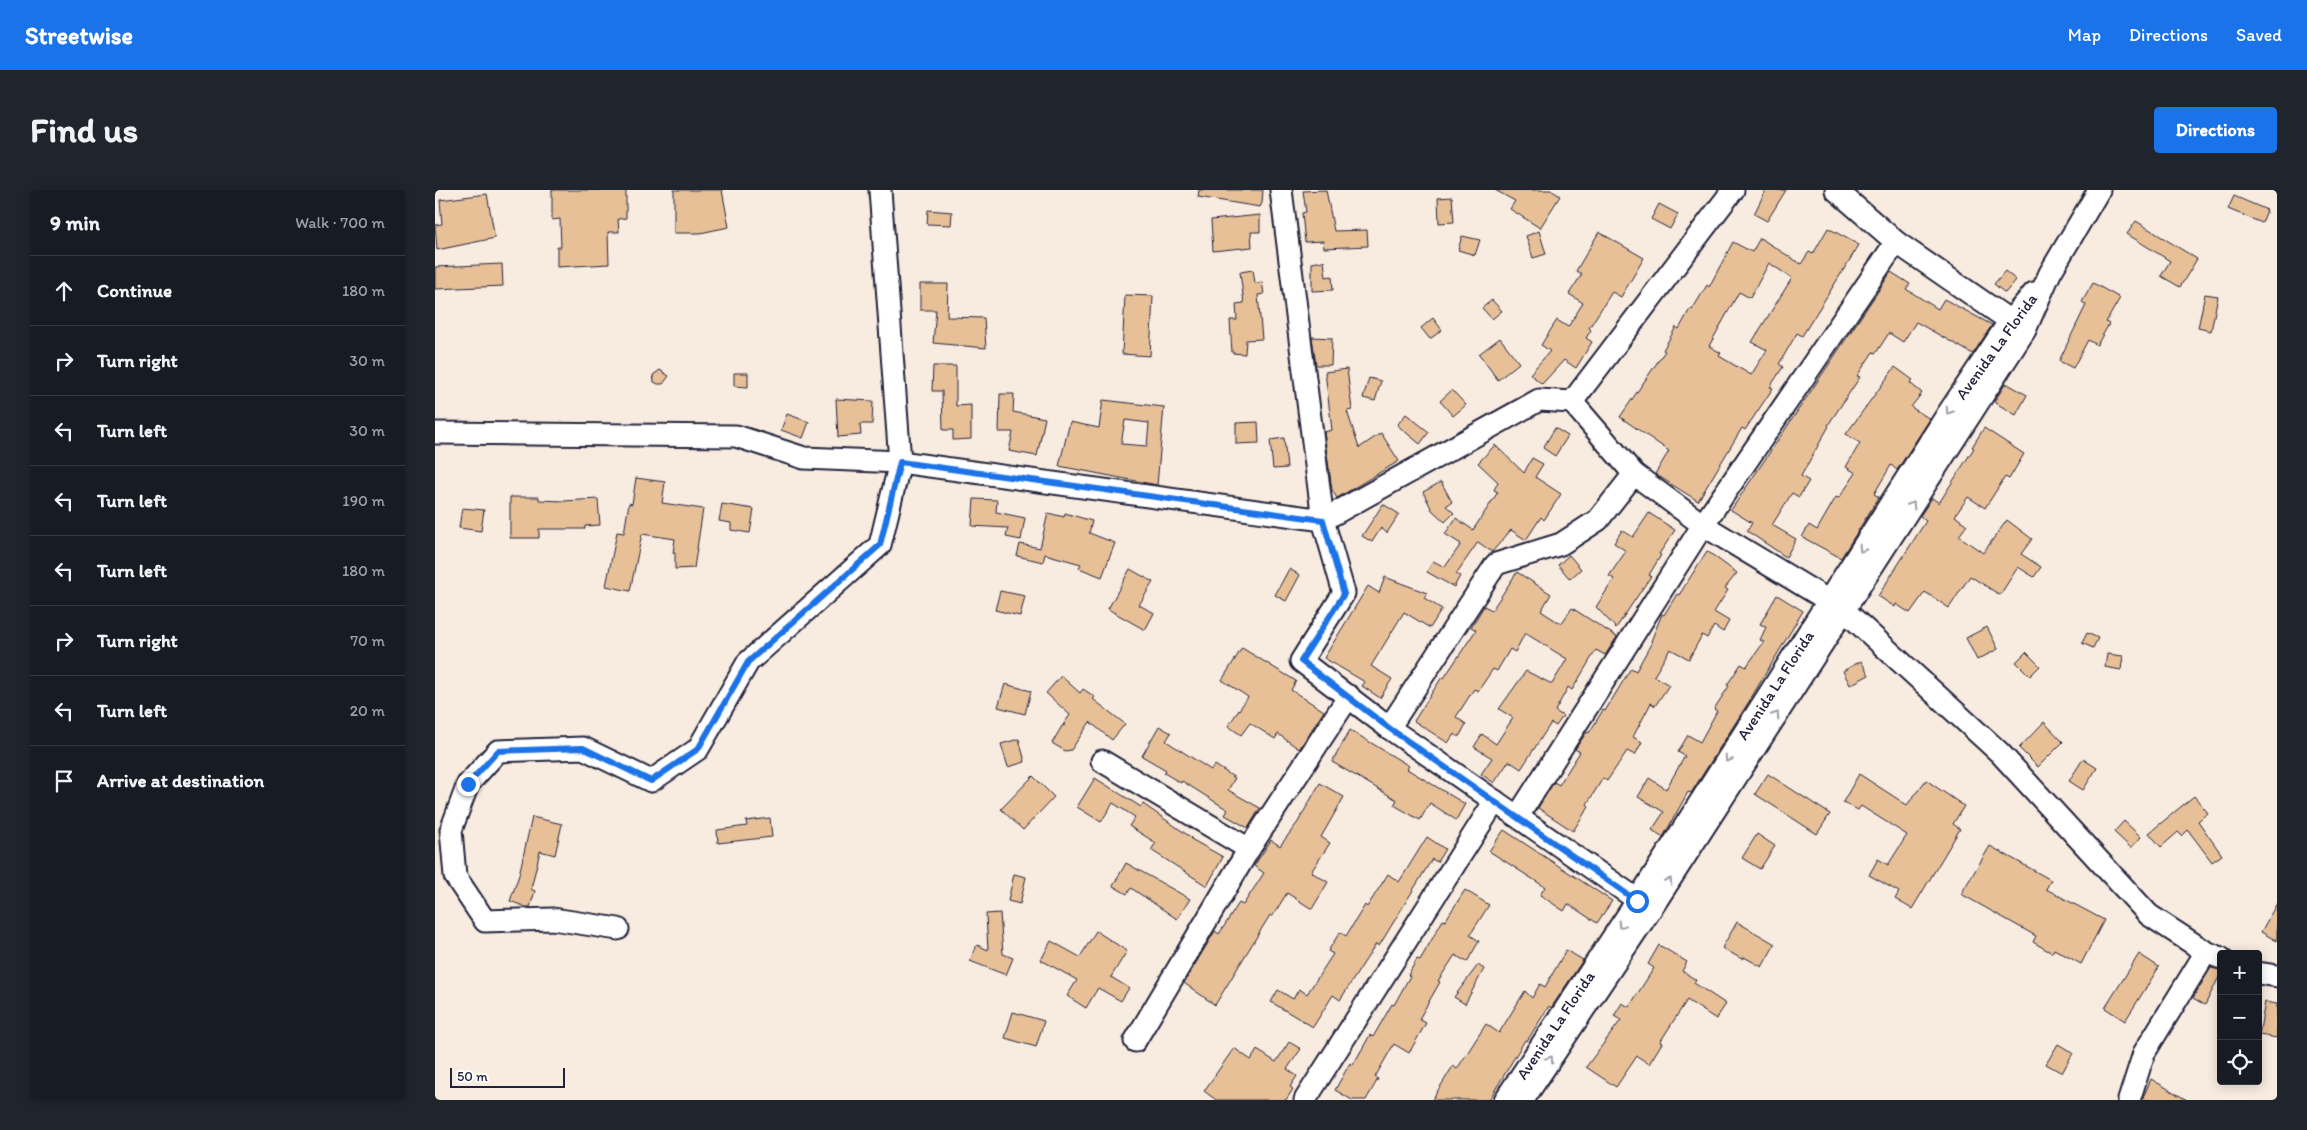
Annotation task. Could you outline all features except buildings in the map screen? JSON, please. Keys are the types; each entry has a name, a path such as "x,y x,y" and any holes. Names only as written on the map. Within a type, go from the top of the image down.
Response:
{"street":[{"path":"618,929 553,919 485,921 455,876 451,830 468,784 498,751 583,748 651,781 698,749 748,662 880,545 900,462 880,190"},
{"path":"1281,190 1323,520 1344,594 1301,661 1389,728 1644,905 1523,1100"},
{"path":"1572,402 1733,190"},
{"path":"1836,190 1896,242 2017,326"},
{"name":"Avenida La Florida","path":"1505,1100 1644,905 1836,606 1947,415 2017,326 2099,190"},
{"path":"1518,816 1703,525 1896,242"},
{"path":"435,433 735,436 804,458 900,462 1323,520 1539,400 1572,402 1634,474 1703,525 1836,606 2000,753 2149,915 2213,955 2144,1053 2129,1100"},
{"path":"1389,728 1496,564 1561,544 1598,520 1634,474"},
{"path":"1135,1042 1249,849 1349,696"},
{"path":"1101,761 1249,849"},
{"path":"1305,1100 1495,801"},
{"path":"2262,974 2277,976"}],"route":[{"path":"468,784 498,751 583,748 651,781 698,749 748,662 880,545 900,462 1323,520 1344,594 1301,661 1389,728 1518,816 1637,901"}]}
